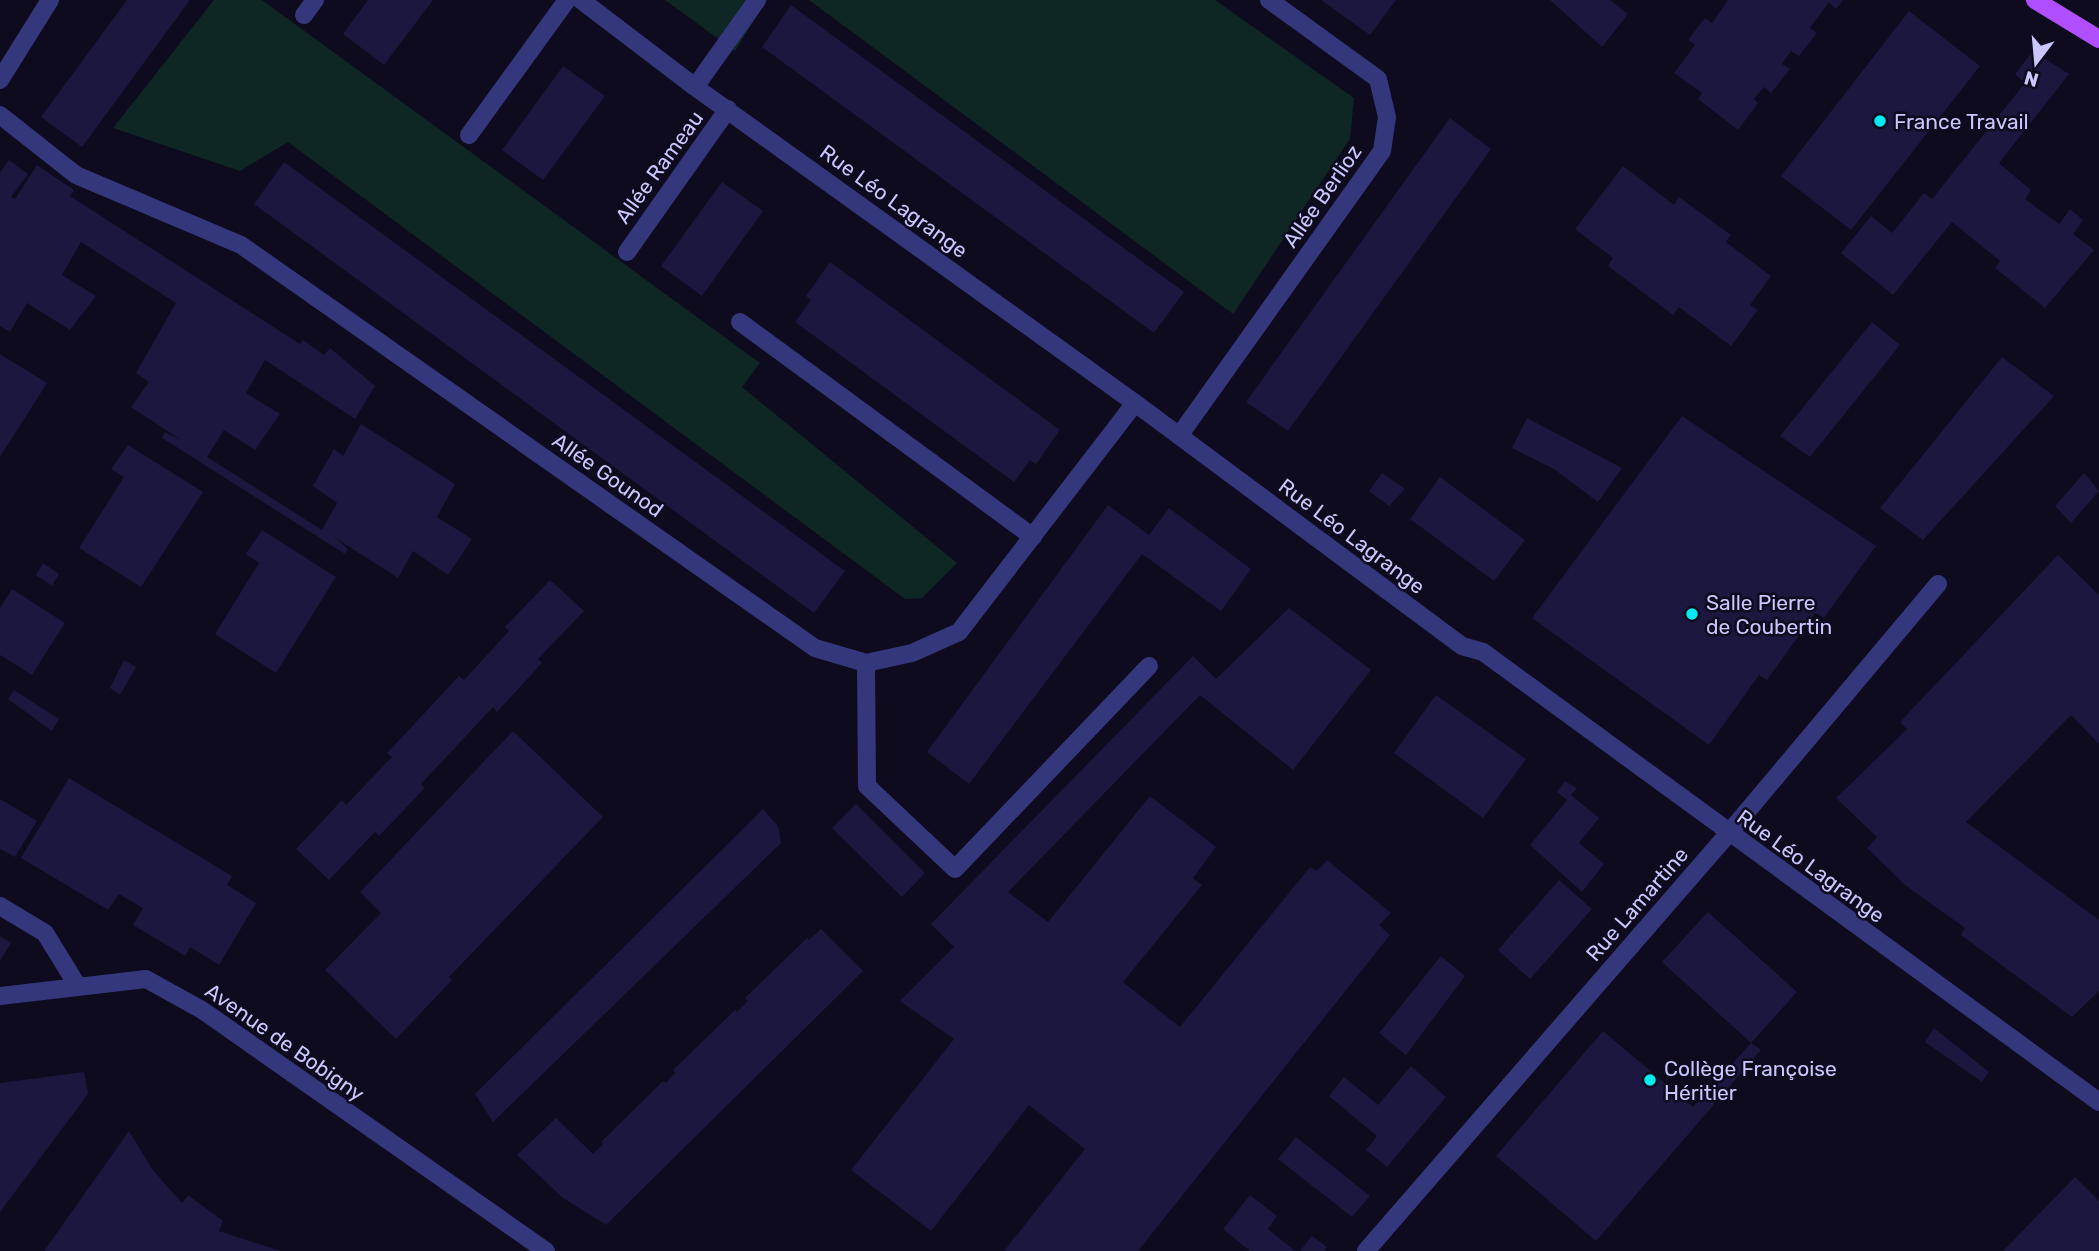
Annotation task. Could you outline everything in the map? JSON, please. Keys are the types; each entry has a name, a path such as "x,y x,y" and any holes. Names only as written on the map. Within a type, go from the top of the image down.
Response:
{"main road":[{"path":"2035,0 2099,40"}],"street":[{"path":"0,80 5,58 50,0"},
{"path":"469,135 567,0"},
{"name":"Rue Léo Lagrange","path":"581,0 695,87 1135,403 1462,646 1483,652 1728,834 2099,1102"},
{"path":"695,87 757,0"},
{"name":"Allée Berlioz","path":"1179,436 1382,151 1387,117 1378,79 1269,0"},
{"name":"Allée Rameau","path":"626,251 729,109"},
{"name":"Allée Gounod","path":"0,115 76,175 241,245 815,648 866,663 912,653 959,632 1135,403"},
{"path":"740,322 1032,537"},
{"name":"Rue Lamartine","path":"1366,1251 1728,834 1938,584"},
{"path":"866,663 867,786 955,869 1149,666"},
{"path":"0,906 45,933 77,985"},
{"name":"Avenue de Bobigny","path":"0,996 146,979 202,1010 546,1251"}],"green space":[{"path":"214,0 262,0 760,363 742,387 957,563 922,598 905,599 288,142 240,171 113,128"},
{"path":"665,0 767,0 735,51"},
{"path":"809,0 1215,0 1354,98 1350,139 1233,314"}],"building":[{"path":"127,0 190,0 82,147 41,117"},
{"path":"368,0 433,0 384,65 343,34"},
{"path":"1321,0 1396,0 1370,35"},
{"path":"1550,0 1610,0 1628,14 1602,47"},
{"path":"1728,0 1843,0 1836,9 1829,2 1810,28 1817,33 1799,56 1791,51 1782,64 1790,69 1771,93 1764,87 1754,99 1758,103 1738,130 1698,99 1702,93 1674,73 1695,45 1688,40 1705,18 1712,23"},
{"path":"791,5 1184,292 1154,333 762,47"},
{"name":"France Travail","path":"1909,11 1980,66 1851,230 1781,176"},
{"path":"2033,51 2069,74 1999,163 2031,190 2025,199 2059,224 2070,209 2083,220 2073,234 2094,250 2045,308 1995,268 2000,261 1952,222 1893,295 1841,253 1871,216 1892,233 1924,193 1932,199 2025,83 2015,74"},
{"path":"563,66 605,96 543,180 502,150"},
{"path":"1450,118 1491,149 1288,431 1246,402"},
{"path":"9,160 28,174 11,197 15,199 37,165 74,190 70,196 300,344 303,340 324,355 330,348 375,386 355,419 265,360 246,393 280,414 255,450 224,430 207,457 322,530 337,503 313,486 334,449 343,456 361,424 455,484 437,517 472,539 448,575 413,551 398,578 334,537 348,549 345,554 162,438 165,432 181,440 131,407 149,382 136,373 176,303 81,242 62,275 96,296 70,330 27,303 10,332 0,326 0,172"},
{"path":"284,162 845,571 814,613 254,204"},
{"path":"1623,166 1674,205 1679,197 1731,235 1726,242 1771,276 1750,305 1758,310 1731,346 1679,307 1673,315 1608,266 1613,258 1575,229"},
{"path":"722,182 763,211 702,296 661,266"},
{"path":"830,262 1060,430 1036,464 1030,460 1014,482 795,322 811,300 806,296"},
{"path":"1872,322 1900,345 1810,457 1780,436"},
{"path":"0,354 47,383 0,457"},
{"path":"2002,357 2054,396 1923,540 1880,508"},
{"path":"1682,416 1876,546 1824,618 1815,613 1767,680 1759,675 1709,745 1532,618"},
{"path":"1527,418 1622,468 1598,502 1554,469 1512,448"},
{"path":"128,445 203,492 141,587 79,548 124,477 111,469"},
{"path":"1382,473 1405,489 1389,506 1369,491"},
{"path":"2084,473 2099,491 2071,523 2055,506"},
{"path":"1440,477 1525,540 1494,581 1410,519"},
{"path":"1108,505 1149,535 1169,508 1251,569 1221,611 1142,554 969,784 927,752"},
{"path":"262,530 336,577 276,673 215,634 259,563 246,554"},
{"path":"2058,555 2099,595 2099,744 2071,715 1966,822 2099,920 2099,991 2072,1017 1961,935 1965,928 1905,885 1867,848 1877,837 1836,798 1907,729 1900,722"},
{"path":"43,563 59,574 52,586 36,575"},
{"path":"550,580 584,611 538,659 542,663 497,712 493,707 421,784 425,788 379,836 375,832 329,880 296,849 342,800 346,805 392,757 387,753 459,676 464,680 509,631 505,627"},
{"path":"12,589 65,623 32,675 0,655 0,608"},
{"path":"1289,608 1371,670 1293,770 1200,695 1008,892 1048,922 1150,796 1216,847 1193,878 1202,885 1123,982 1180,1027 1310,867 1317,871 1327,860 1391,913 1379,925 1390,935 1138,1251 1004,1251 1085,1149 1029,1105 931,1231 851,1170 954,1039 900,1001 954,947 931,924 1193,656 1216,679"},
{"path":"124,660 136,667 120,695 110,688"},
{"path":"14,690 59,719 52,731 8,699"},
{"path":"1436,695 1526,759 1483,818 1394,753"},
{"path":"513,731 603,817 449,977 452,980 396,1039 325,970 381,913 360,892"},
{"path":"69,778 232,876 227,885 256,903 219,965 190,947 185,956 133,925 143,908 119,894 108,910 21,858"},
{"path":"1565,781 1577,788 1571,795 1599,818 1579,843 1604,864 1582,892 1530,845 1567,800 1557,792"},
{"path":"0,799 37,821 15,857 0,849"},
{"path":"856,804 925,873 902,897 832,828"},
{"path":"763,809 778,826 781,843 493,1122 475,1094"},
{"path":"1559,880 1592,909 1530,979 1498,950"},
{"path":"1708,912 1797,992 1751,1043 1662,962"},
{"path":"821,929 863,971 606,1225 563,1198 517,1155 556,1118 593,1154 603,1144 601,1142 663,1081 666,1083 675,1073 673,1070 735,1010 737,1012 748,1001 745,998 807,938 809,940"},
{"path":"0,936 11,943 0,961"},
{"path":"1441,956 1465,976 1406,1055 1379,1033"},
{"path":"1934,1028 1989,1072 1982,1082 1925,1042"},
{"path":"1603,1031 1693,1107 1751,1043 1761,1050 1596,1241 1496,1156"},
{"path":"1411,1066 1446,1097 1387,1167 1366,1150 1377,1136 1329,1096 1344,1077 1378,1105"},
{"path":"84,1072 88,1094 0,1212 0,1083"},
{"path":"129,1131 152,1169 182,1203 188,1195 223,1221 219,1231 281,1251 44,1251"},
{"path":"1296,1137 1370,1196 1352,1217 1278,1159"},
{"path":"2075,1177 2099,1201 2099,1251 2003,1251"},
{"path":"1250,1195 1277,1216 1268,1229 1295,1251 1250,1251 1223,1229"},
{"path":"1312,1236 1327,1247 1324,1251 1300,1251"}],"place":[{"name":"France Travail","path":"1880,121"},
{"name":"Salle Pierre de Coubertin","path":"1692,614"},
{"name":"Collège Françoise Héritier","path":"1650,1080"}]}
